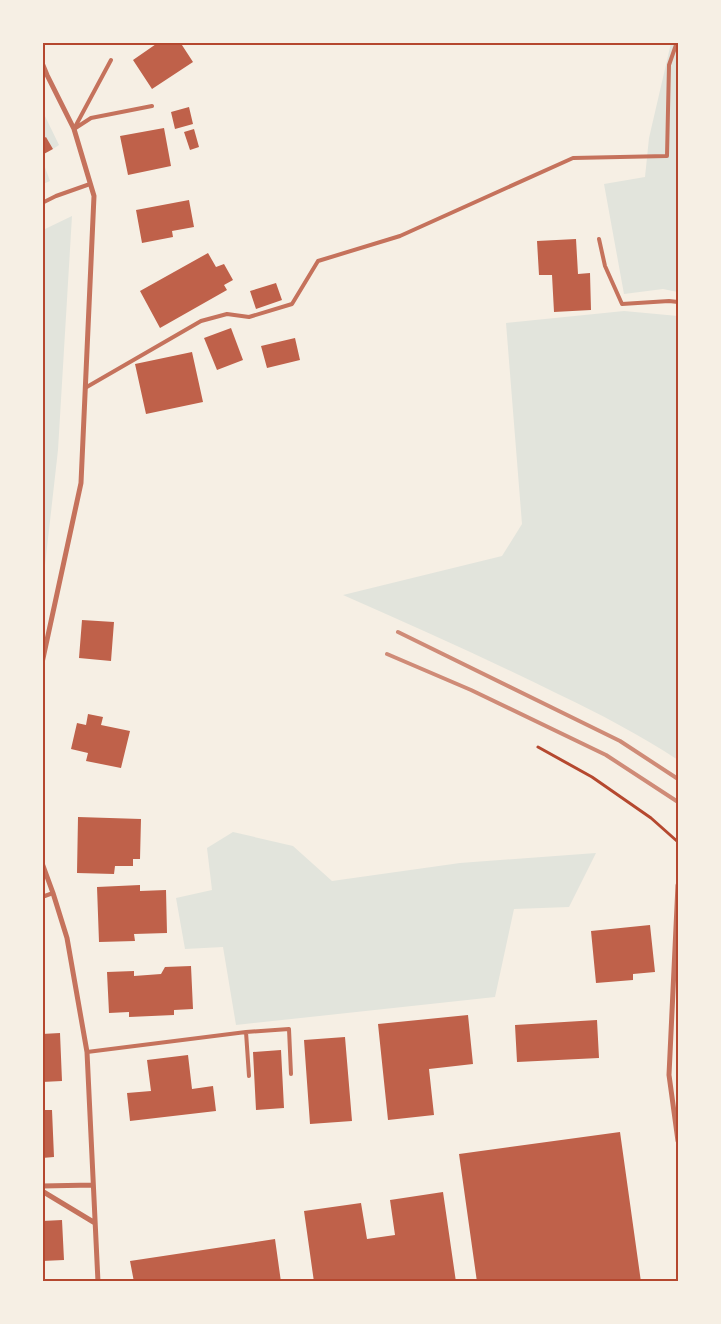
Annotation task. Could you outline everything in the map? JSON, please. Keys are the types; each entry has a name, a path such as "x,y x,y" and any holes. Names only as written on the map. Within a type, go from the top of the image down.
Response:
{"street":[{"path":"42,63 74,129 94,196 81,483 42,663"},
{"path":"42,864 54,893 68,938 87,1052 98,1282"},
{"path":"678,885 669,1074 678,1141"},
{"path":"42,1186 93,1185"},
{"path":"42,1191 95,1223"}],"lane":[{"path":"85,388 201,321 227,314 249,317 292,304 318,261 400,236 573,158 667,156 669,65 677,42"},
{"path":"74,129 111,60"},
{"path":"74,129 91,118 152,106"},
{"path":"42,203 90,184"},
{"path":"599,239 605,266 622,304 678,302"},
{"path":"42,897 54,893"},
{"path":"87,1052 246,1032 289,1029 291,1074"},
{"path":"246,1032 248,1076"}],"path":[{"path":"538,747 592,777 651,818 678,842"}],"shaded area":[{"path":"671,43 678,43 678,292 663,289 624,294 604,184 645,177 649,138"},
{"path":"42,110 59,145 53,149 46,137 43,139"},
{"path":"42,159 50,181 43,184 42,184"},
{"path":"72,216 58,450 43,583 43,230"},
{"path":"624,311 678,316 678,760 634,733 574,702 343,595 502,556 522,524 506,323"},
{"path":"233,832 293,846 332,881 460,863 596,853 569,907 514,909 495,997 236,1025 223,947 185,949 176,898 212,890 207,848"}],"building":[{"path":"159,42 180,42 193,62 152,89 133,60"},
{"path":"189,107 193,124 175,129 171,112"},
{"path":"164,128 171,166 128,175 120,136"},
{"path":"194,129 199,147 190,150 184,132"},
{"path":"46,137 53,149 42,155 42,139"},
{"path":"189,200 194,227 172,231 173,237 142,243 136,210"},
{"path":"576,239 578,274 590,273 591,310 554,312 552,275 539,275 537,241"},
{"path":"208,253 216,267 224,264 233,280 224,285 227,290 160,328 140,291"},
{"path":"276,283 282,300 256,309 250,291"},
{"path":"231,328 243,360 217,370 204,338"},
{"path":"295,338 300,360 267,368 261,346"},
{"path":"192,352 203,402 146,414 135,364"},
{"path":"82,620 114,622 111,661 79,658"},
{"path":"88,714 103,717 101,725 130,731 121,768 86,761 88,753 71,749 77,723 86,725"},
{"path":"78,817 141,819 140,859 133,859 133,866 115,866 114,874 77,873"},
{"path":"140,885 140,891 166,890 167,933 134,934 135,941 99,942 97,887"},
{"path":"650,925 655,972 633,974 633,980 596,983 591,931"},
{"path":"191,966 193,1009 174,1010 174,1015 129,1017 129,1012 109,1013 107,972 134,971 134,976 161,974 165,967"},
{"path":"468,1015 473,1064 429,1069 434,1115 388,1120 378,1024"},
{"path":"597,1020 599,1058 517,1062 515,1025"},
{"path":"60,1033 62,1081 42,1082 42,1034"},
{"path":"345,1037 352,1121 310,1124 304,1040"},
{"path":"281,1050 284,1108 256,1110 253,1052"},
{"path":"188,1055 192,1089 213,1086 216,1111 130,1121 127,1093 151,1091 147,1060"},
{"path":"42,1110 52,1110 54,1157 42,1158"},
{"path":"620,1132 641,1282 477,1282 459,1154"},
{"path":"443,1192 456,1282 314,1282 304,1211 361,1203 367,1239 395,1235 390,1200"},
{"path":"62,1220 64,1260 42,1261 42,1221"},
{"path":"275,1239 281,1282 134,1282 130,1261"}],"railway":[{"path":"398,632 620,741 678,779"},
{"path":"387,654 471,690 606,755 678,802"}]}
